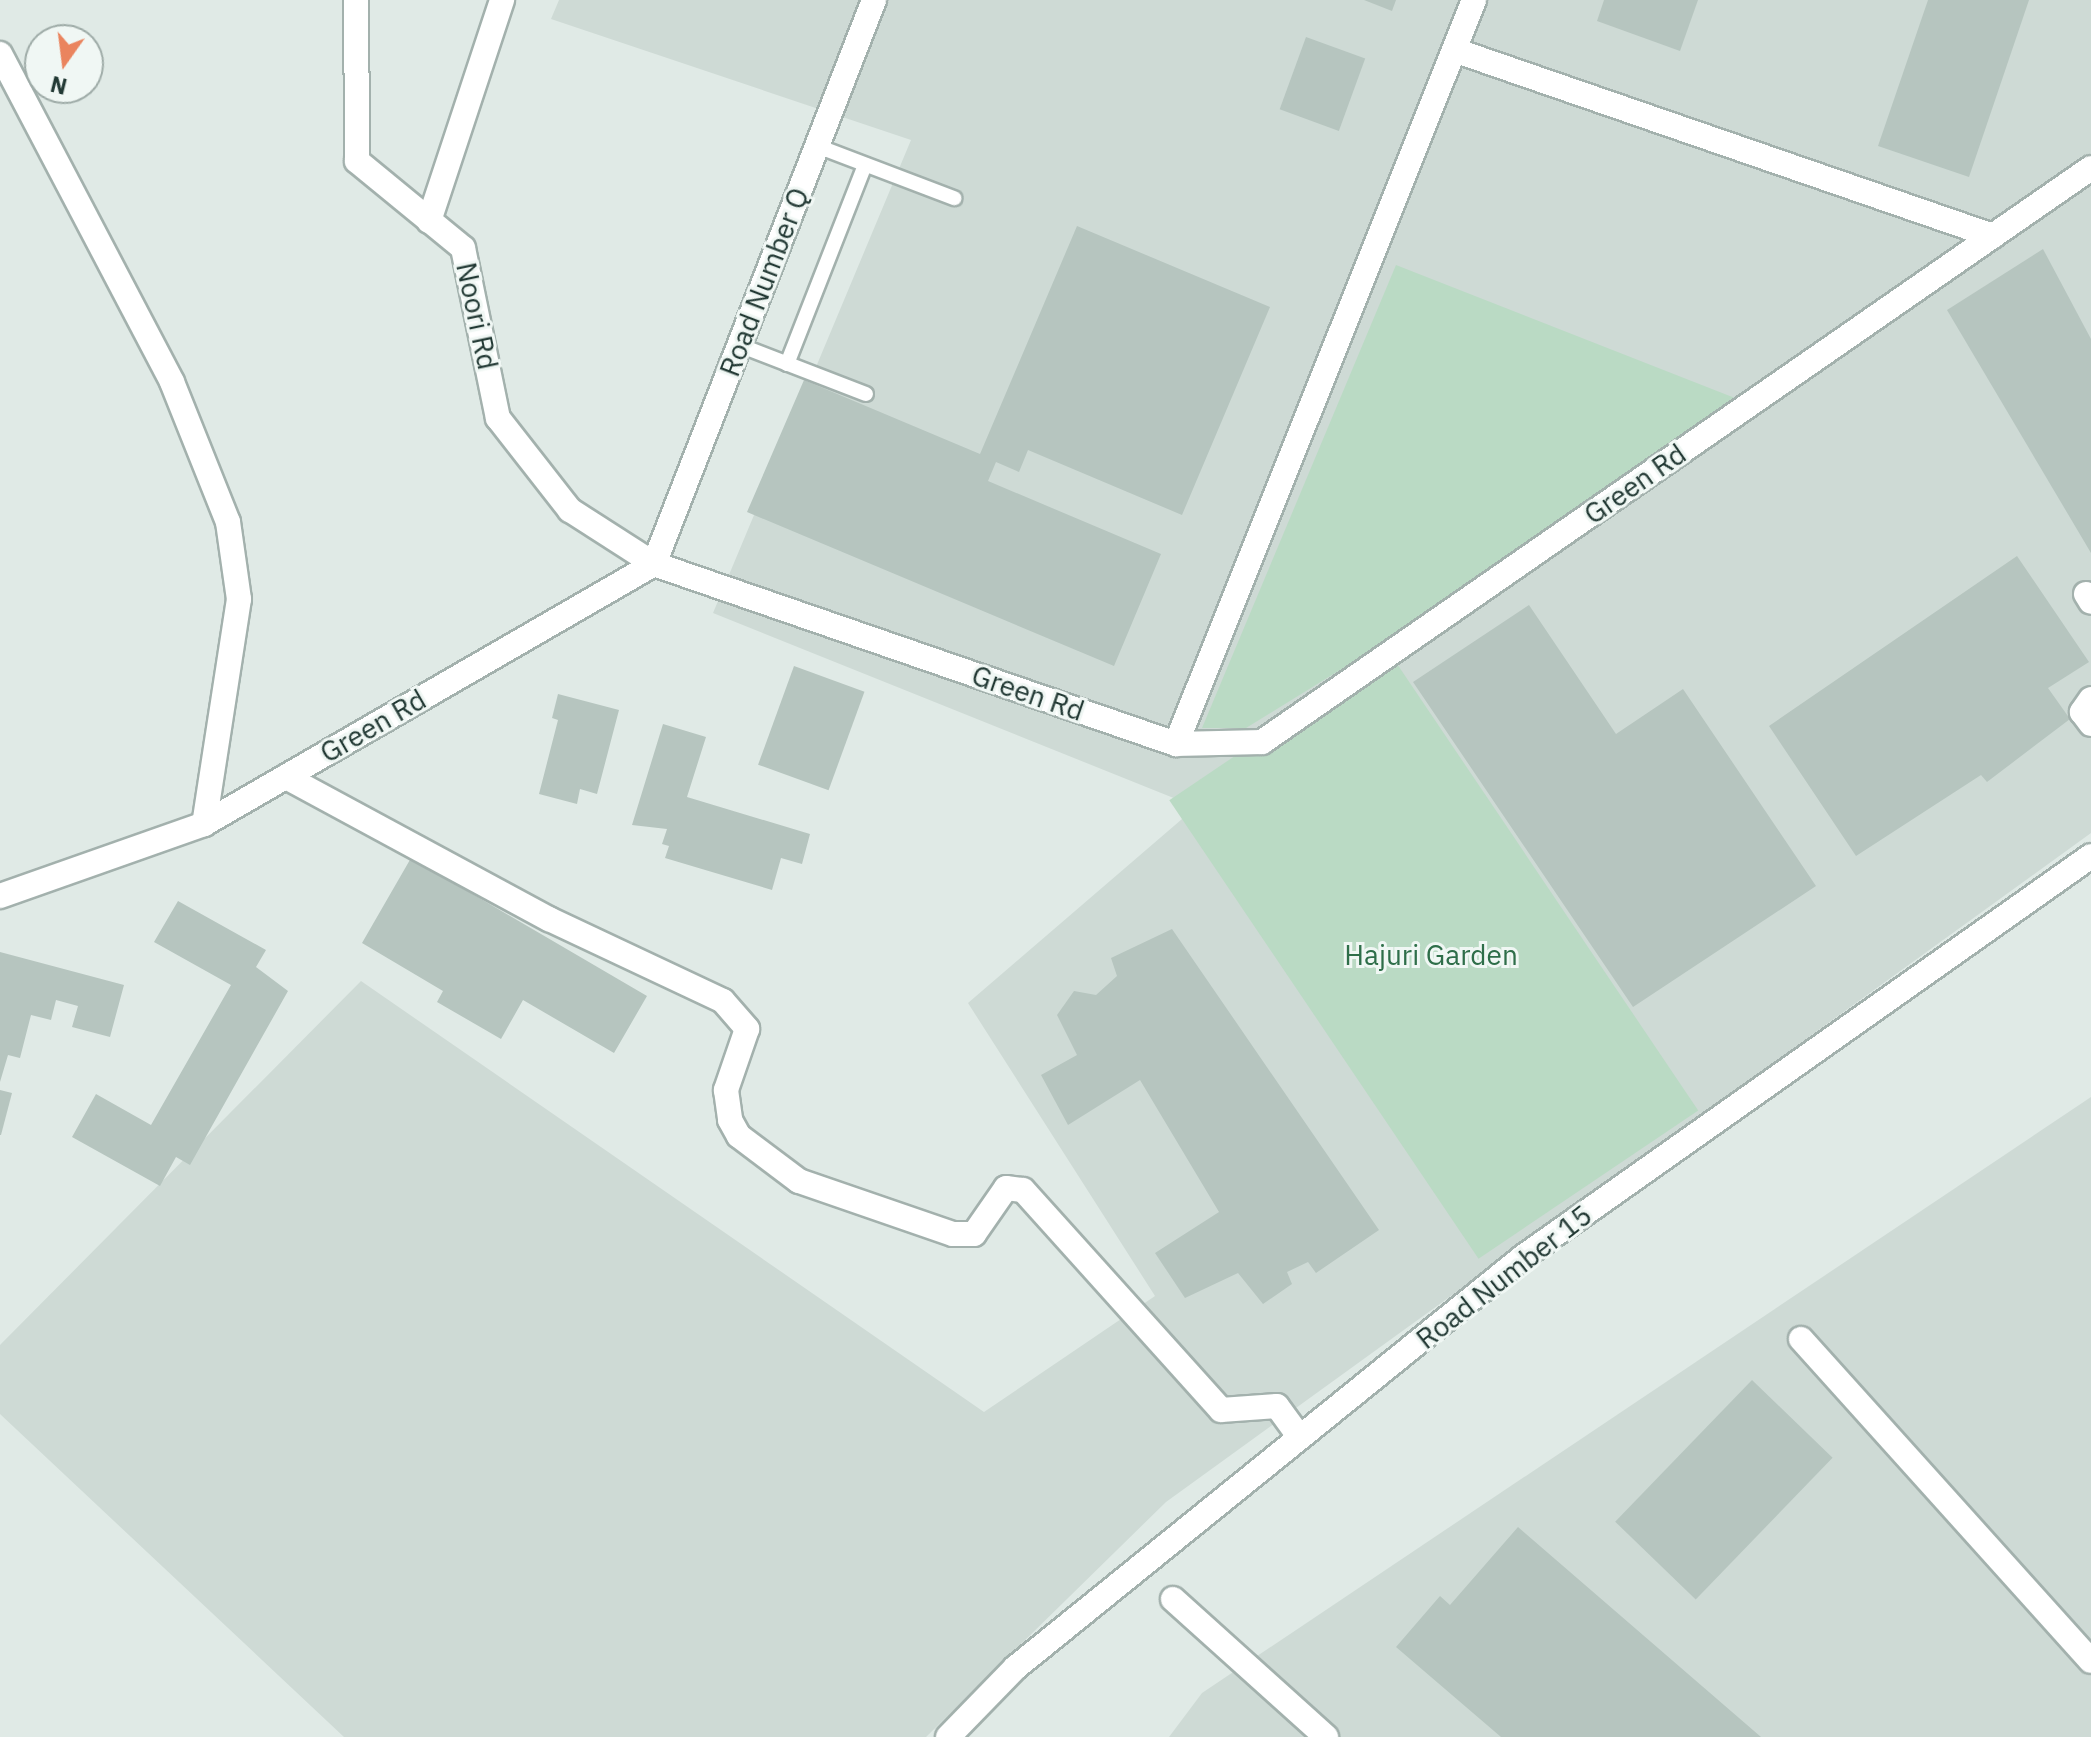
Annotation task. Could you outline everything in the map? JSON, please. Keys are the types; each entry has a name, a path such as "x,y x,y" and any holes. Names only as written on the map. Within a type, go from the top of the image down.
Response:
{"street":[{"name":"Noori Rd","path":"356,0 357,161 463,248 498,418 570,510 654,564"},
{"path":"429,221 502,0"},
{"name":"Road Number Q","path":"654,564 874,0"},
{"path":"1176,744 1474,0"},
{"path":"1454,50 1993,236"},
{"path":"0,54 172,382 228,522 239,599 204,824"},
{"name":"Green Rd","path":"0,896 204,824 654,564 1176,744 1262,742 2091,168"},
{"path":"2091,699 2082,712 2091,724"},
{"path":"286,777 549,919 723,1001 747,1029 726,1090 730,1120 739,1136 799,1181 953,1234 974,1234 1006,1188 1023,1190 1221,1410 1277,1406 1300,1438"},
{"name":"Road Number 15","path":"948,1737 1015,1668 1523,1257 2091,856"},
{"path":"1801,1339 2091,1661"},
{"path":"1173,1599 1326,1737"}],"lane":[{"path":"817,146 954,198"},
{"path":"787,364 865,165"},
{"path":"739,345 866,394"}],"shaded area":[{"path":"559,0 2091,0 2091,833 1166,1502 926,1737 344,1737 0,1414 0,1345 361,981 984,1412 1155,1296 968,1003 1196,807 713,613 911,140 551,19"},
{"path":"2091,1097 2091,1737 1169,1737 1202,1693"}],"green space":[{"path":"1396,265 1740,400 1374,649 1246,728 1202,728"},
{"name":"Hajuri Garden","path":"1389,652 1698,1110 1479,1259 1169,800"}],"building":[{"path":"1364,0 1396,0 1392,11"},
{"path":"1604,0 1698,0 1680,51 1597,21"},
{"path":"1928,0 2029,0 1969,177 1878,146"},
{"path":"1306,37 1365,59 1339,131 1280,109"},
{"path":"1077,226 1270,307 1182,515 1028,450 1019,472 996,462 988,481 1161,554 1114,666 747,512 804,380 980,454"},
{"path":"2043,249 2091,339 2091,553 1947,310"},
{"path":"2017,556 2089,662 2048,688 2070,719 1987,782 1981,775 1856,856 1769,726"},
{"path":"1529,605 1616,734 1683,689 1816,886 1633,1007 1413,682"},
{"path":"794,666 864,692 829,790 758,765"},
{"path":"558,694 619,710 597,794 580,789 577,804 539,794 558,720 552,718"},
{"path":"663,724 706,737 687,797 810,834 802,864 781,858 772,890 665,858 669,846 662,844 667,829 632,825"},
{"path":"411,858 647,996 614,1053 523,1000 501,1039 437,1002 443,991 362,943"},
{"path":"178,901 266,950 256,967 288,991 190,1165 176,1157 160,1186 72,1137 96,1094 151,1125 231,985 154,942"},
{"path":"1172,929 1379,1230 1316,1273 1308,1262 1287,1272 1292,1284 1263,1304 1238,1273 1185,1298 1155,1253 1219,1212 1140,1080 1068,1125 1041,1075 1077,1055 1057,1015 1074,991 1096,995 1117,976 1111,958"},
{"path":"0,952 124,985 110,1037 72,1027 78,1006 56,1000 51,1020 31,1015 20,1058 8,1055 0,1082"},
{"path":"0,1090 12,1093 1,1135 0,1135"},
{"path":"1752,1380 1833,1458 1696,1600 1615,1522"},
{"path":"1518,1527 1761,1737 1501,1737 1396,1647 1440,1596 1450,1605"}]}
